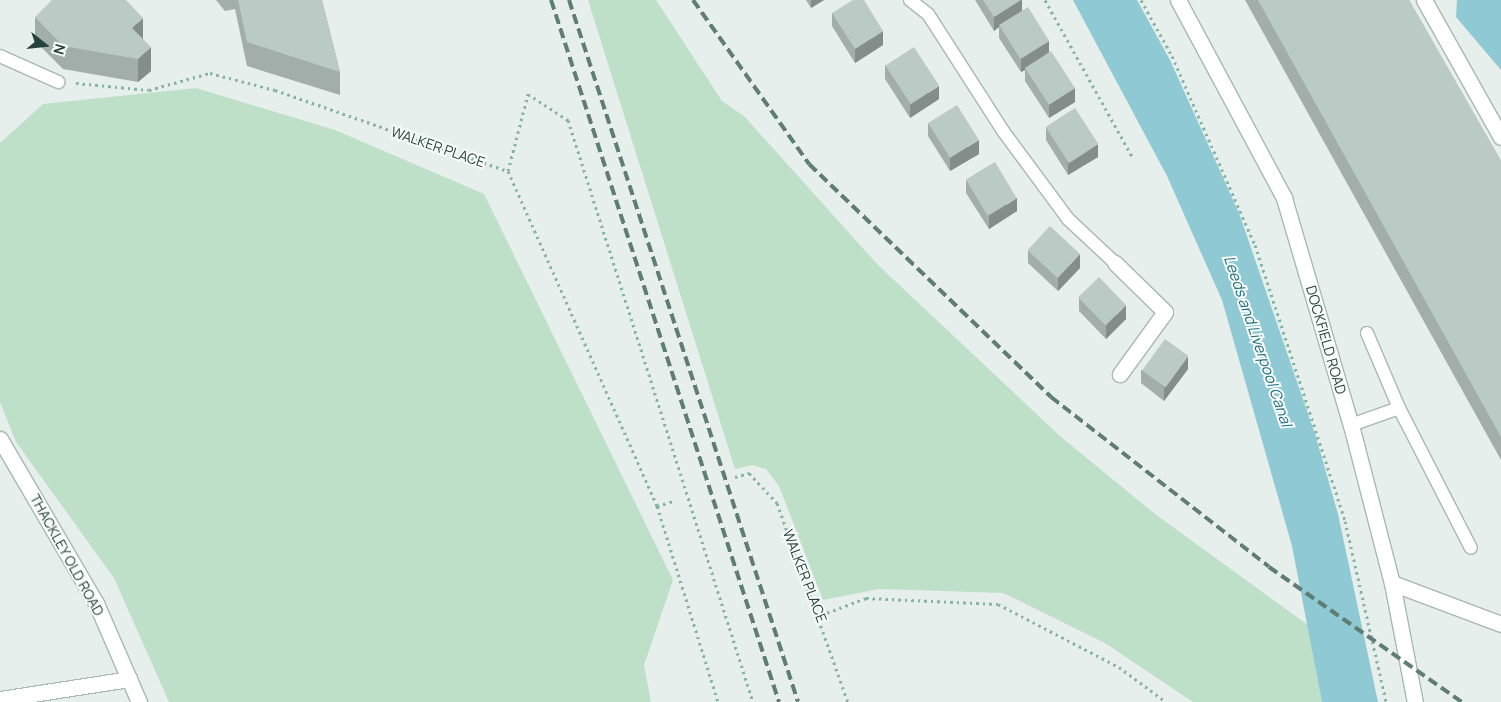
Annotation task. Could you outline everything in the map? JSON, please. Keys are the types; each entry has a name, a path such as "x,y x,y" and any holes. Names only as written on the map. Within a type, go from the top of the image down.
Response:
{"street":[{"name":"DOCKFIELD ROAD","path":"1178,0 1284,198 1351,425 1392,583 1415,702"},
{"path":"1424,0 1501,137"},
{"path":"1115,263 1166,312 1120,374"},
{"name":"THACKLEY OLD ROAD","path":"0,439 96,603 139,702"},
{"path":"1392,583 1501,624"},
{"path":"0,699 129,679"}],"lane":[{"path":"910,0 928,14 1003,130 1068,219 1115,263"},
{"path":"0,56 58,82"},
{"path":"1367,333 1399,408 1470,548"},
{"path":"1351,425 1399,408"}],"path":[{"path":"1045,0 1133,158"},
{"path":"1141,0 1172,56 1256,245 1345,521 1386,702"},
{"name":"WALKER PLACE","path":"58,82 149,90 210,73 275,90 508,171"},
{"path":"718,702 657,506 508,171 528,94 568,120 754,702"},
{"name":"WALKER PLACE","path":"735,478 749,474 777,503 821,615 848,702"},
{"path":"657,506 673,502"},
{"path":"821,615 866,598 998,604 1119,667 1166,702"}],"green space":[{"path":"588,0 656,0 722,101 744,116 878,265 1061,437 1155,514 1308,625 1322,702 1193,702 1105,643 1003,593 879,589 823,600 779,486 766,469 752,465 735,469"},
{"path":"196,88 335,130 484,194 673,580 644,665 651,702 169,702 114,578 16,442 0,402 0,143 43,104"}],"water":[{"name":"Leeds and Liverpool Canal","path":"1073,0 1137,0 1170,60 1239,213 1316,437 1338,514 1378,702 1322,702 1292,546 1222,300 1167,176"},
{"path":"1457,0 1501,0 1501,70 1456,17"}],"building":[{"path":"52,0 126,0 143,18 132,28 151,47 138,59 63,46 35,17"},
{"path":"238,0 322,0 340,72 247,42"},
{"path":"853,0 864,0 883,31 855,49 832,13"},
{"path":"983,0 1021,0 994,17"},
{"path":"1258,0 1409,0 1501,161 1501,437"},
{"path":"1028,7 1049,41 1020,59 999,25"},
{"path":"914,47 939,86 911,104 885,66"},
{"path":"1051,51 1075,88 1049,105 1025,68"},
{"path":"957,105 979,140 950,158 928,123"},
{"path":"1075,108 1098,144 1069,163 1046,127"},
{"path":"995,162 1017,198 987,216 966,180"},
{"path":"1050,226 1080,254 1057,278 1027,250"},
{"path":"1099,277 1126,305 1105,325 1078,297"},
{"path":"1165,339 1188,356 1166,388 1142,371"}],"railway":[{"path":"551,0 779,702"},
{"path":"569,0 798,702"},
{"path":"693,0 809,164 1051,397 1269,567 1462,702"}]}
